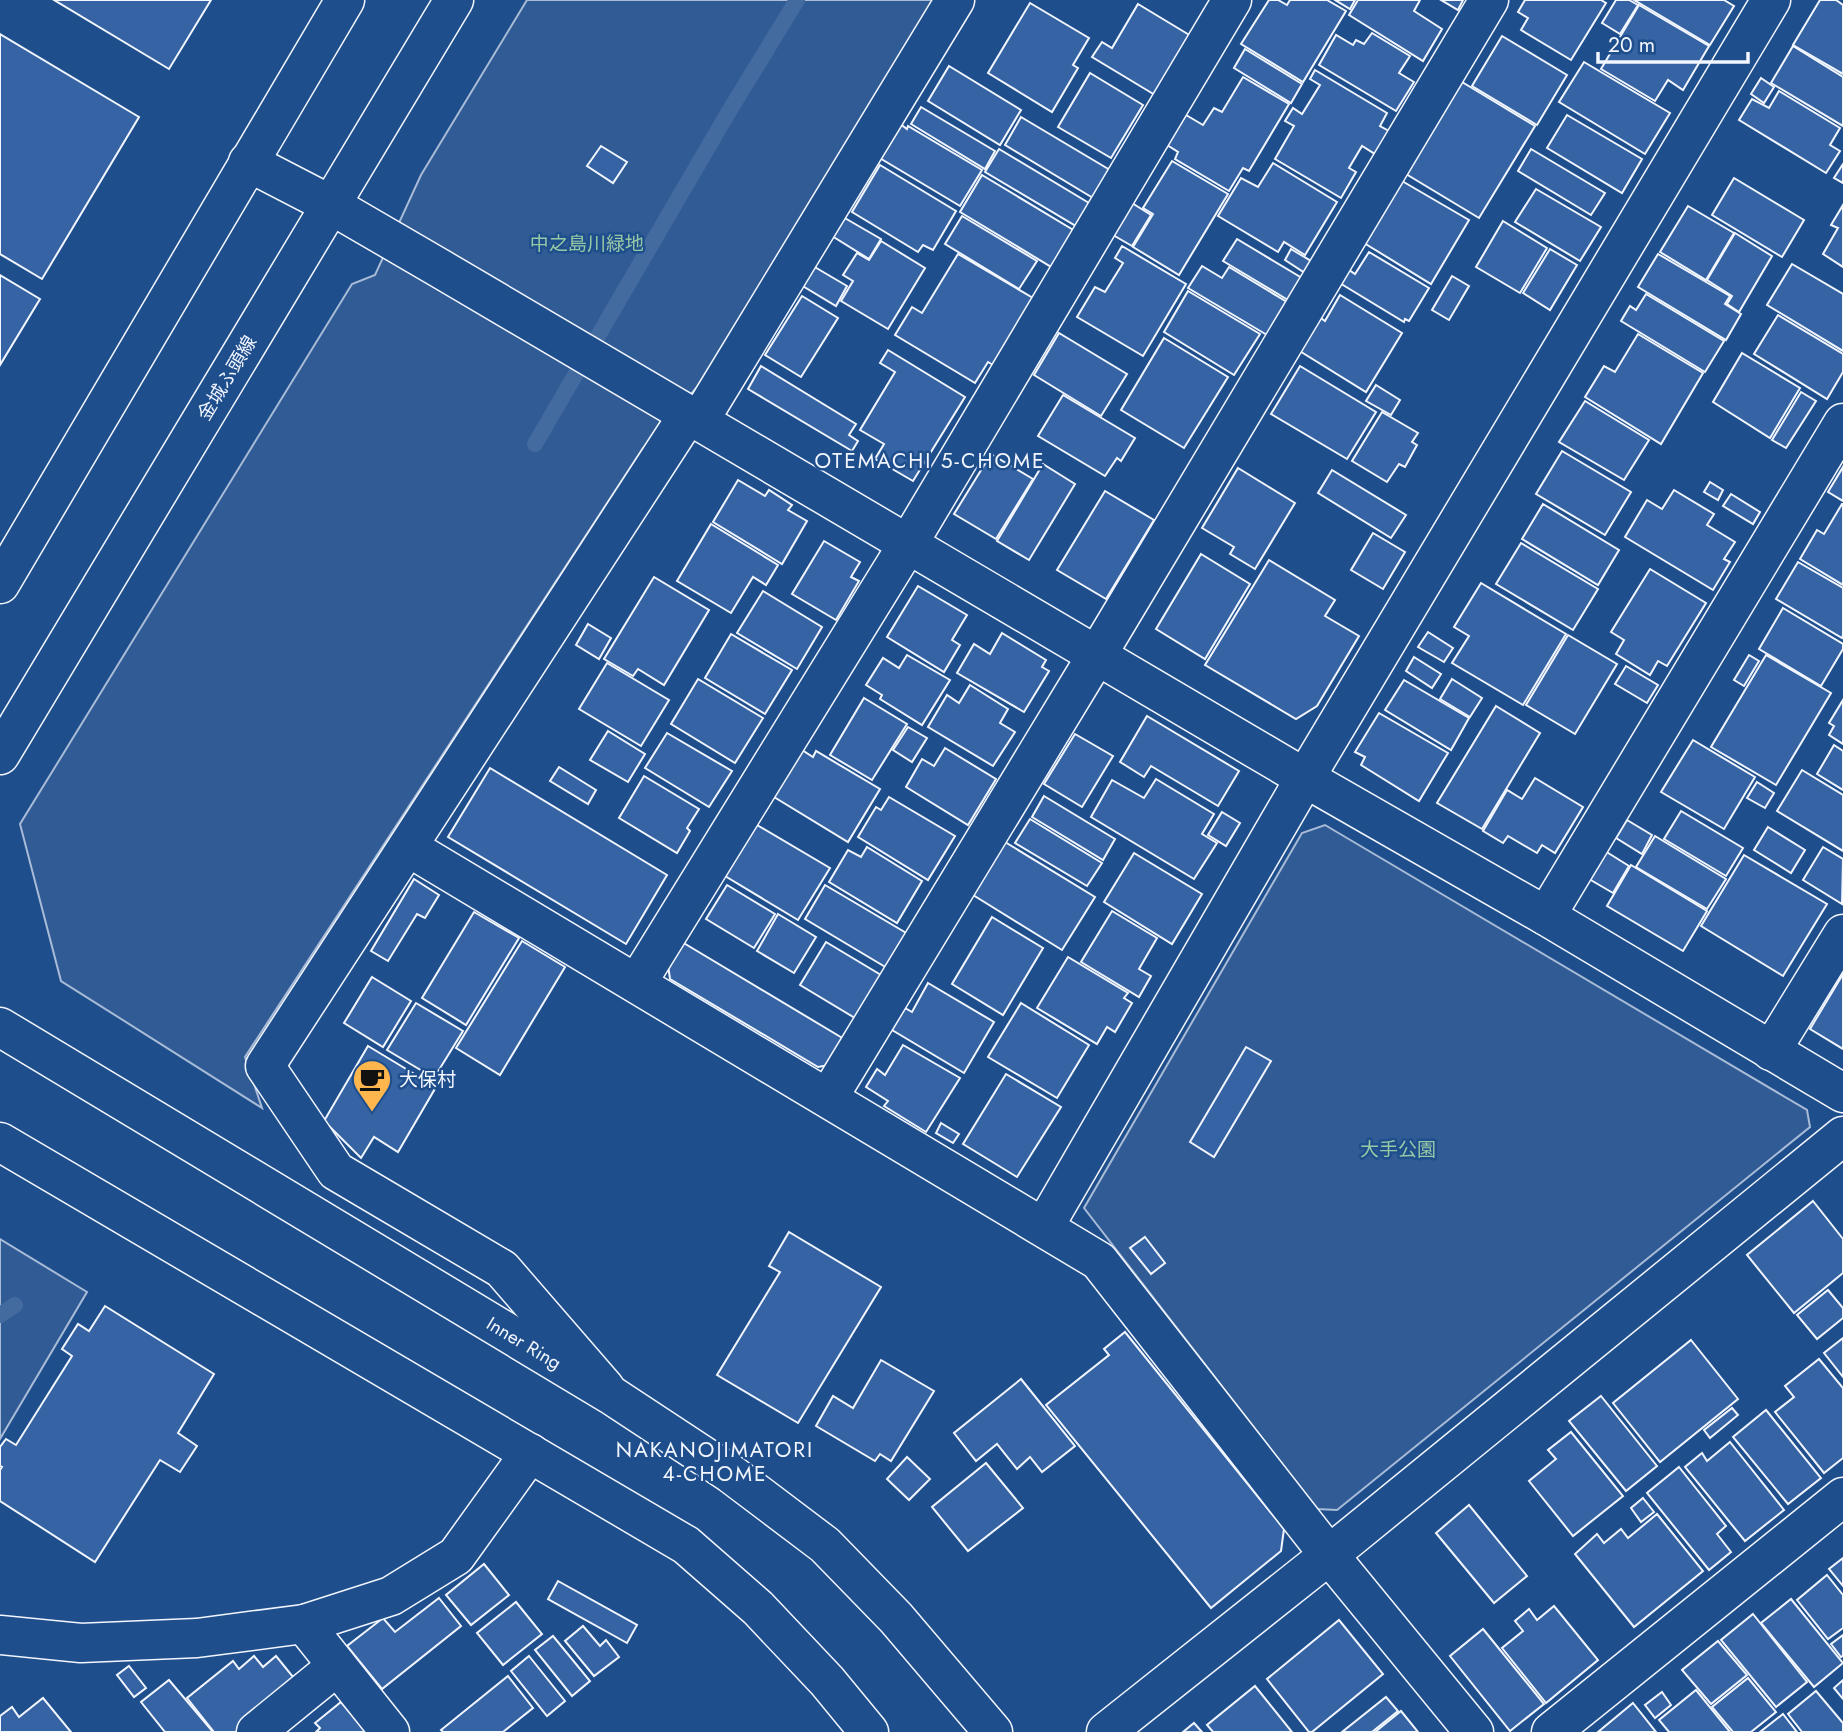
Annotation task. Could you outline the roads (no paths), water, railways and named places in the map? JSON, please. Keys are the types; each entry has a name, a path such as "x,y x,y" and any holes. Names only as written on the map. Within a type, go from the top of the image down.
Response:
{"street":[{"path":"0,584 345,0"},
{"name":"金城ふ頭線","path":"0,754 454,0"},
{"path":"611,1395 502,1269 336,1171 265,1066 693,418 955,0"},
{"path":"637,983 908,544 1232,0"},
{"path":"828,1098 1489,0"},
{"path":"1044,1227 1305,778 1771,0"},
{"path":"248,163 331,205 645,388 1843,1093"},
{"path":"1546,916 1843,422"},
{"path":"408,847 1099,1261 1329,1555 1474,1732"},
{"path":"1771,1051 1843,934"},
{"name":"Inner Ring","path":"0,1027 611,1395 731,1474 825,1545 896,1618 993,1732"},
{"path":"1106,1732 1329,1555 1843,1136"},
{"path":"0,1142 686,1545 758,1608 827,1681 869,1732"},
{"path":"0,1634 81,1643 197,1638 303,1623 391,1596 456,1556 530,1453"},
{"path":"1551,1732 1843,1497"},
{"path":"303,1623 390,1732"},
{"path":"256,1732 337,1666"}],"waterway":[{"path":"535,444 797,0"},
{"path":"0,1315 15,1305"}],"place":[{"name":"大保村","path":"372,1113"}],"district":[{"name":"OTEMACHI 5-CHOME","path":"930,461"},
{"name":"NAKANOJIMATORI 4-CHOME","path":"715,1462"}],"park label":[{"name":"中之島川緑地","path":"587,243"},
{"name":"大手公園","path":"1398,1149"}]}
